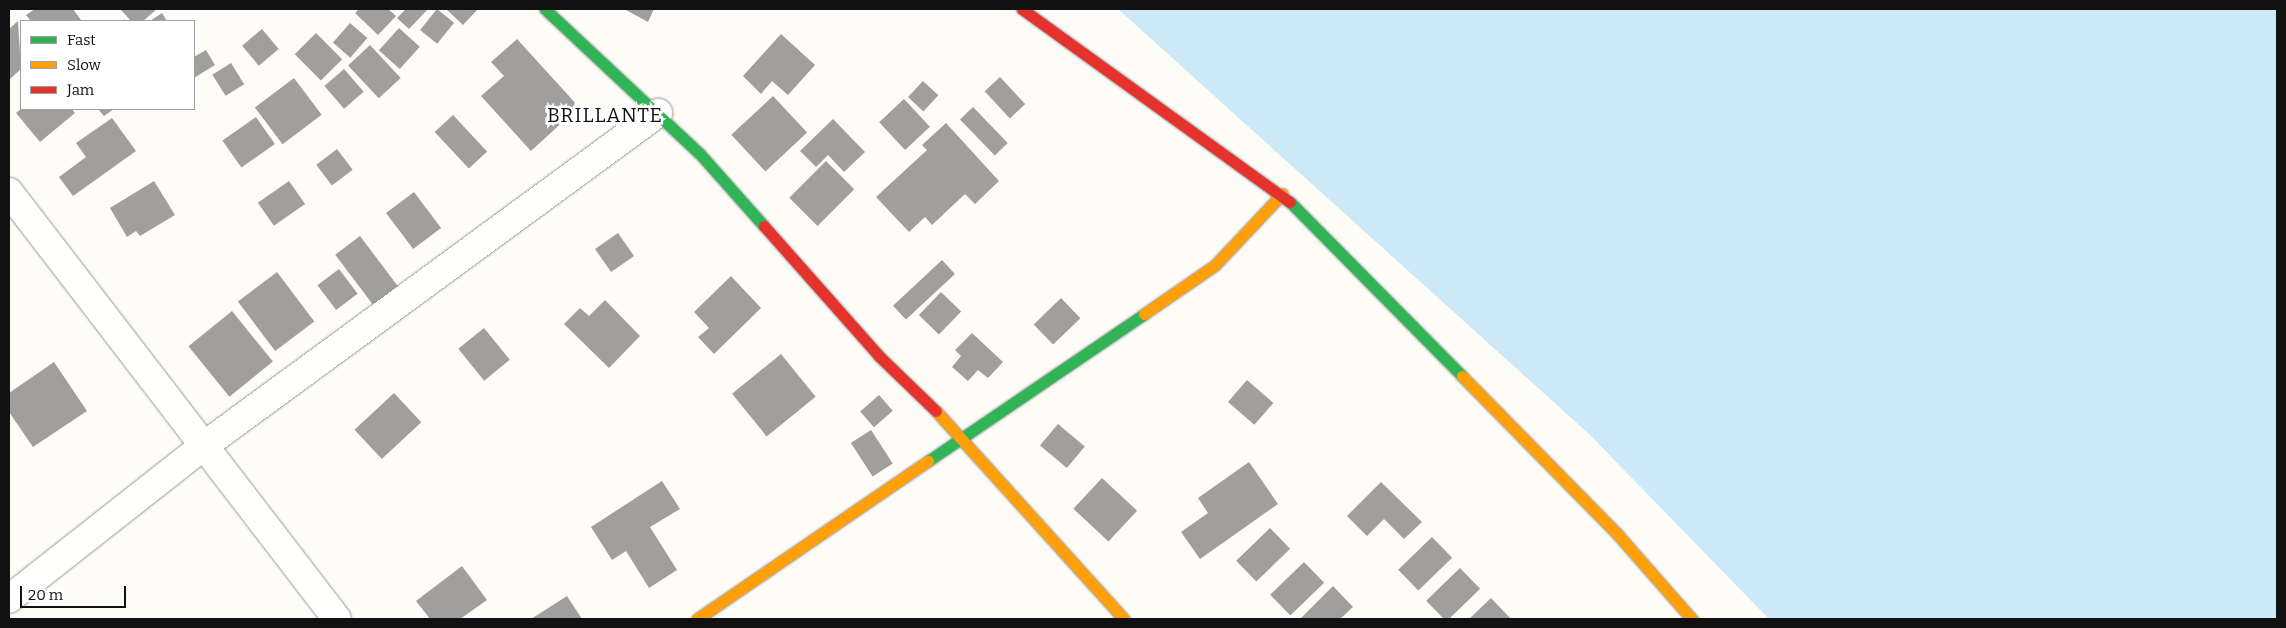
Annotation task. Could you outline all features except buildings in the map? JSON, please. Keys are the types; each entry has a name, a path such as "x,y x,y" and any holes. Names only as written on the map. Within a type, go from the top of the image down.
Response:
{"street":[{"path":"545,9 658,113 878,356 963,437 1124,619"},
{"path":"1022,9 1282,194 1619,536 1692,619"},
{"path":"9,599 205,445 658,113"},
{"path":"9,192 337,619"},
{"path":"697,619 1215,265 1282,194"}],"water":[{"path":"1118,9 2277,9 2277,619 1769,619 1589,434"}],"traffic: fast":[{"path":"545,9 700,154 764,226"},
{"path":"1290,202 1462,376"},
{"path":"928,461 1144,314"}],"traffic: slow":[{"path":"1144,314 1215,265 1282,194"},
{"path":"1462,376 1619,536 1692,619"},
{"path":"936,411 1124,619"},
{"path":"697,619 928,461"}],"traffic: jam":[{"path":"1022,9 1290,202"},
{"path":"764,226 879,356 936,411"}],"district":[{"name":"BRILLANTE","path":"605,115"}]}
